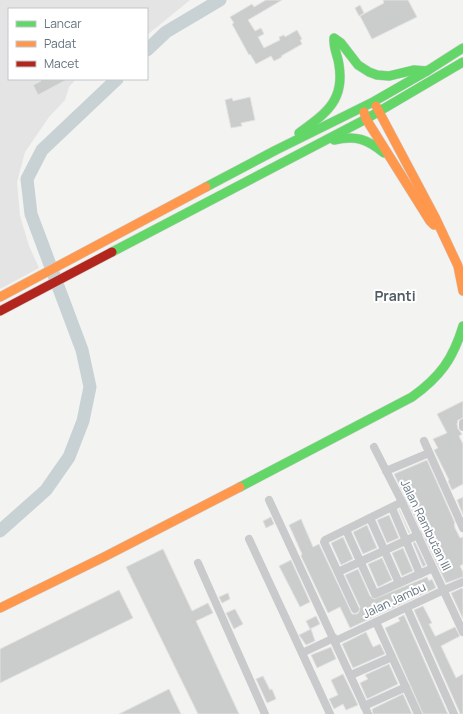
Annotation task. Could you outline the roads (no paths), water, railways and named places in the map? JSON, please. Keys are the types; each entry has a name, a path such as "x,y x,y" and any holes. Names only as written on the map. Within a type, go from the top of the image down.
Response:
{"main road":[{"path":"276,150 324,115 335,102 338,90 339,65 334,46 334,38 341,43 358,65 376,75 389,76 414,70 426,72"},
{"path":"0,297 276,150 362,108 426,72 463,48"},
{"path":"0,311 314,147 366,119 463,62"},
{"path":"373,102 380,111 444,235 458,266 463,291"},
{"path":"362,108 366,119 430,221 444,235"},
{"path":"314,147 350,136 359,137 367,140 389,157"},
{"path":"0,608 104,557 412,397 440,374 451,359 458,344 463,326"}],"street":[{"path":"424,441 463,528"},
{"name":"Jalan Rambutan III","path":"374,447 418,535 463,632"},
{"path":"386,471 429,453"},
{"path":"269,500 368,714"},
{"path":"355,609 324,541 402,502"},
{"path":"392,508 420,574"},
{"path":"370,518 399,584"},
{"path":"346,530 375,594 433,568"},
{"path":"338,572 418,535"},
{"path":"249,540 330,714"},
{"path":"198,563 265,714"},
{"name":"Jalan Jambu","path":"302,653 376,622 463,582"},
{"path":"407,608 454,714"},
{"path":"376,622 418,714"},
{"path":"351,676 392,657"},
{"path":"364,706 406,687"}],"waterway":[{"path":"148,49 166,32 220,0"},
{"path":"0,531 46,490 69,457 83,421 90,387 82,350 31,214 27,179 42,150 116,80"}],"district":[{"name":"Pranti","path":"395,295"}]}
